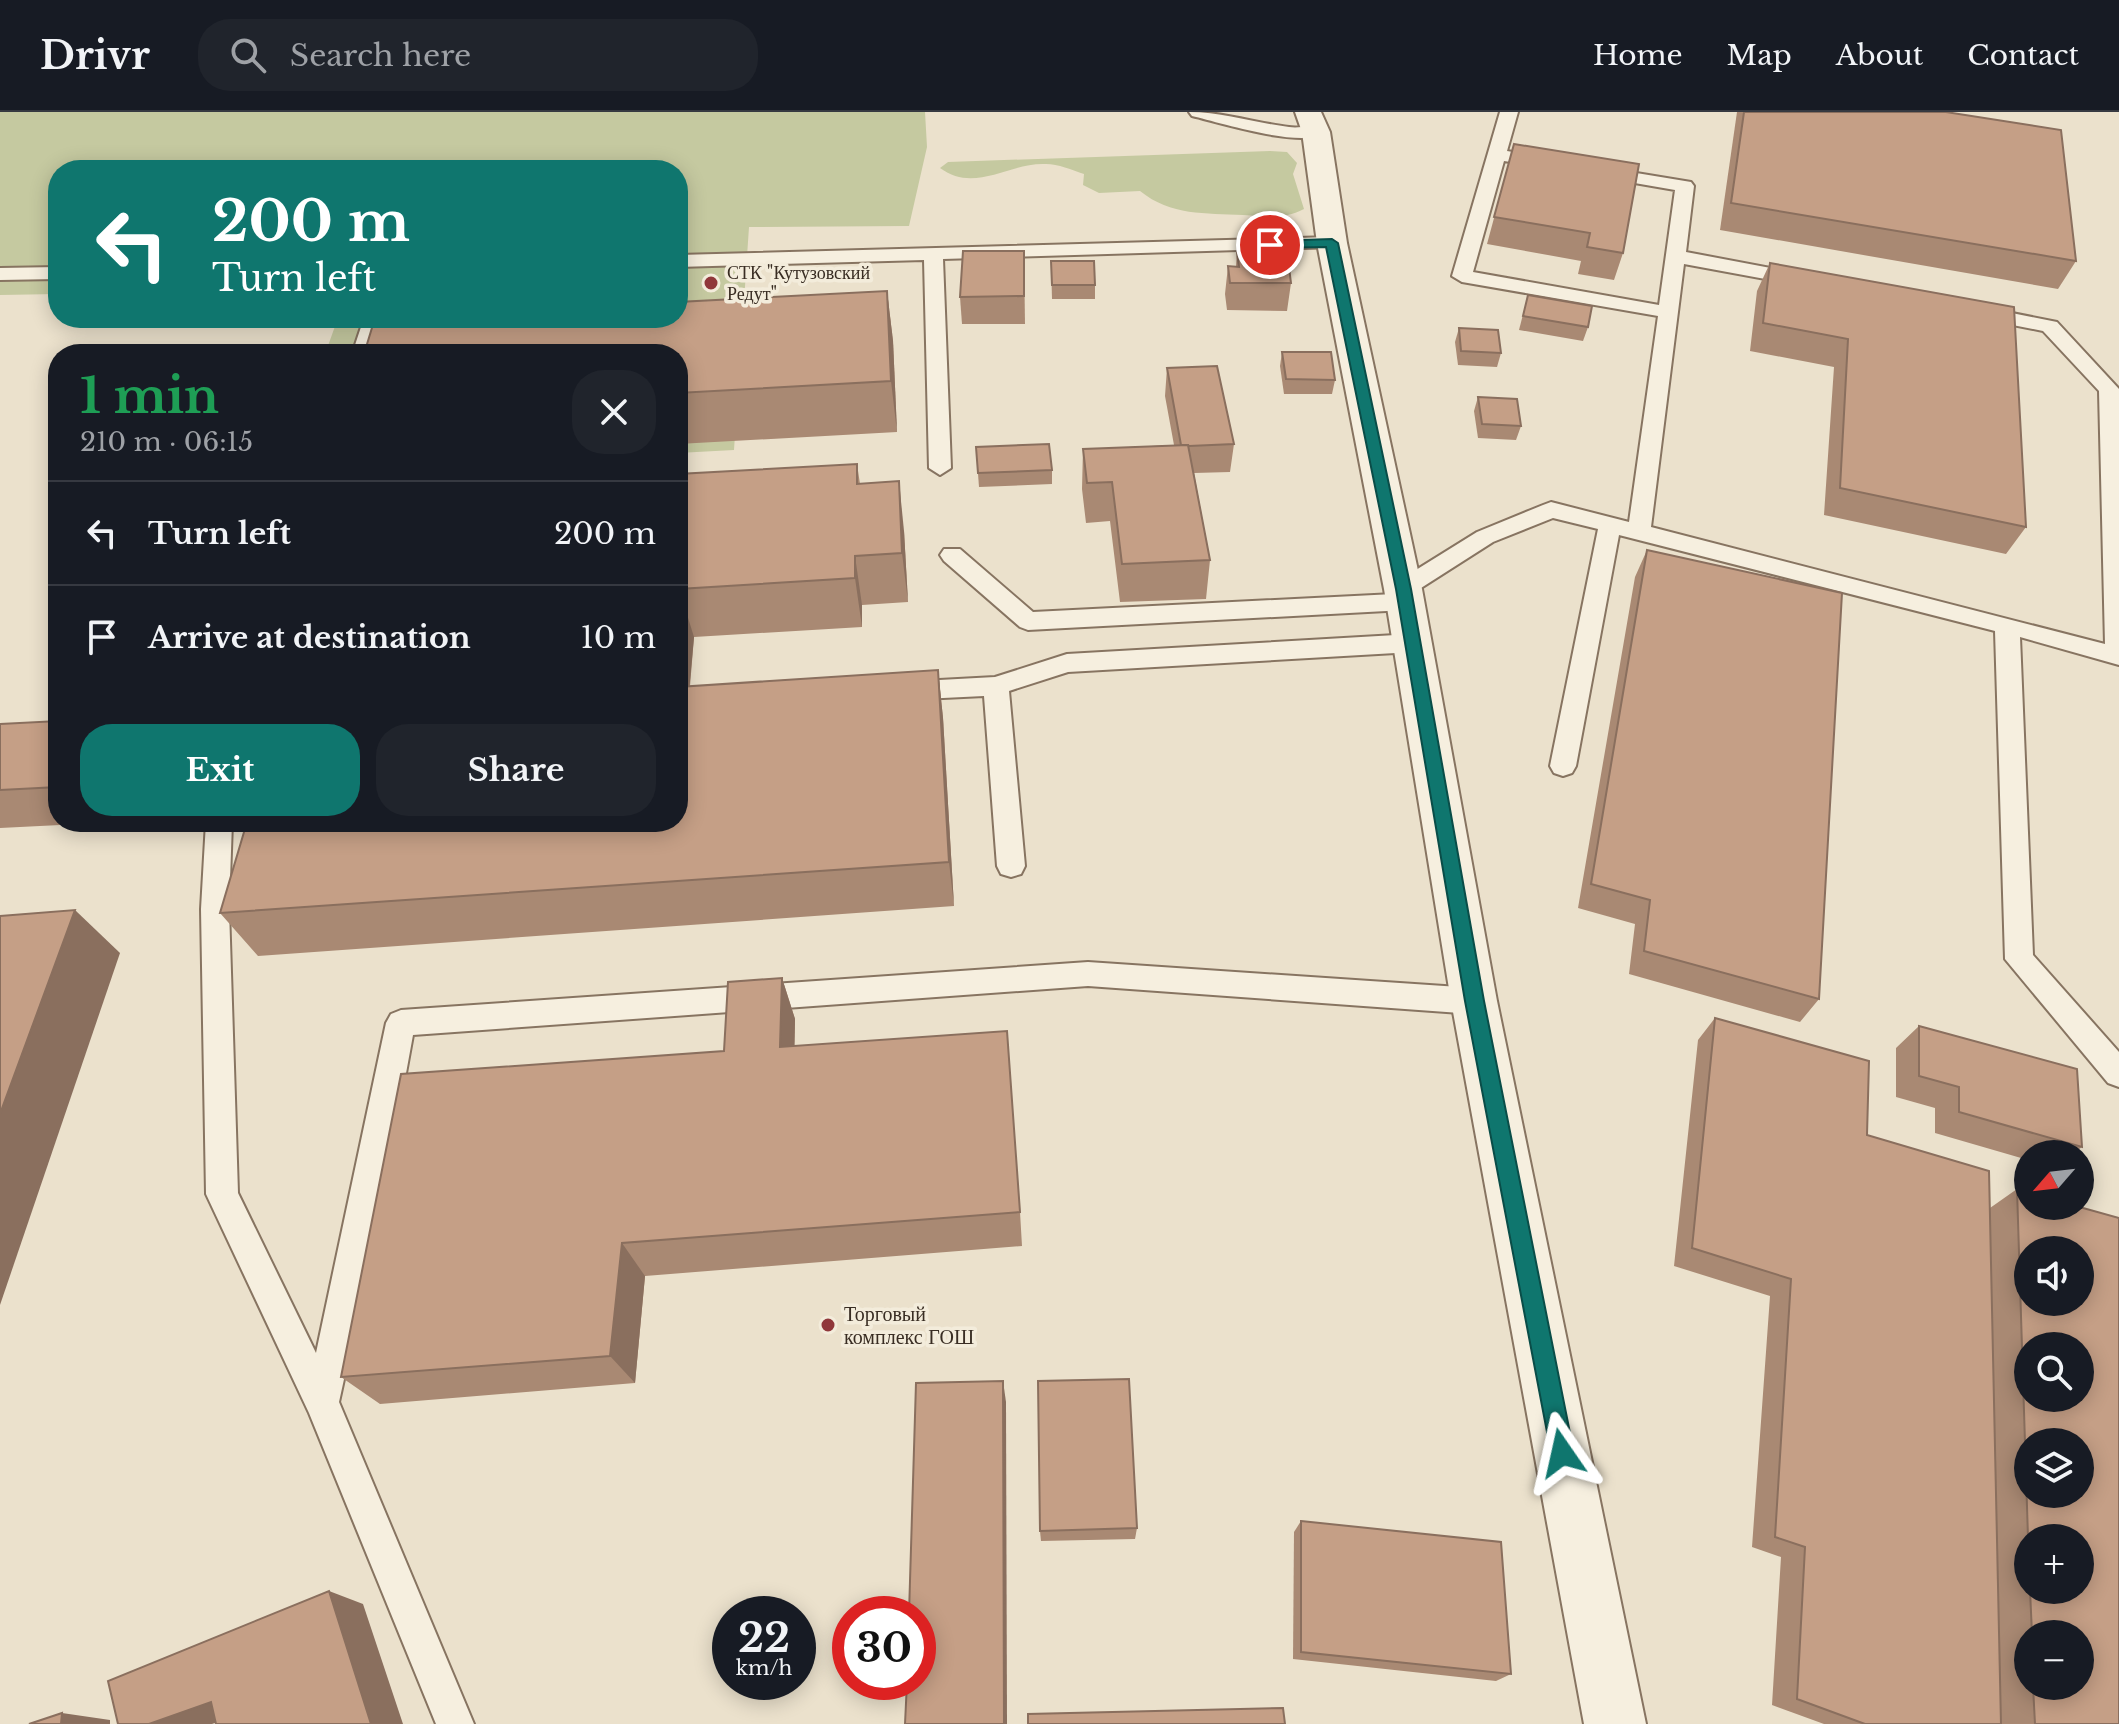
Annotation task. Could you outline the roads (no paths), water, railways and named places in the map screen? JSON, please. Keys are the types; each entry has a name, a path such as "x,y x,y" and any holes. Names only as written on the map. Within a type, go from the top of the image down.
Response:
{"street":[{"path":"1312,122 1332,243 1407,611 1474,1001 1615,1724"}],"lane":[{"path":"1198,112 1291,133 1312,122"},
{"path":"1509,112 1462,276 1667,312"},
{"path":"1497,155 1685,186 1639,532"},
{"path":"688,261 1332,243"},
{"path":"933,254 940,468"},
{"path":"1674,256 1831,285"},
{"path":"0,274 48,273"},
{"path":"870,693 996,686 1067,663 1407,611 1485,537 1551,510 2118,656 2109,390 2050,326 1956,308"},
{"path":"1563,766 1610,525"},
{"path":"952,555 1028,621 1407,611"},
{"path":"2007,625 2019,959 2119,1074"},
{"path":"996,686 1011,866"},
{"path":"219,832 215,909 222,1194 322,1402 455,1724"},
{"path":"322,1402 365,1210 401,1023 1088,974 1474,1001"}],"place":[{"name":"СТК \"Кутузовский Редут\"","path":"711,283"},
{"name":"Торговый комплекс ГОШ","path":"828,1325"}]}
